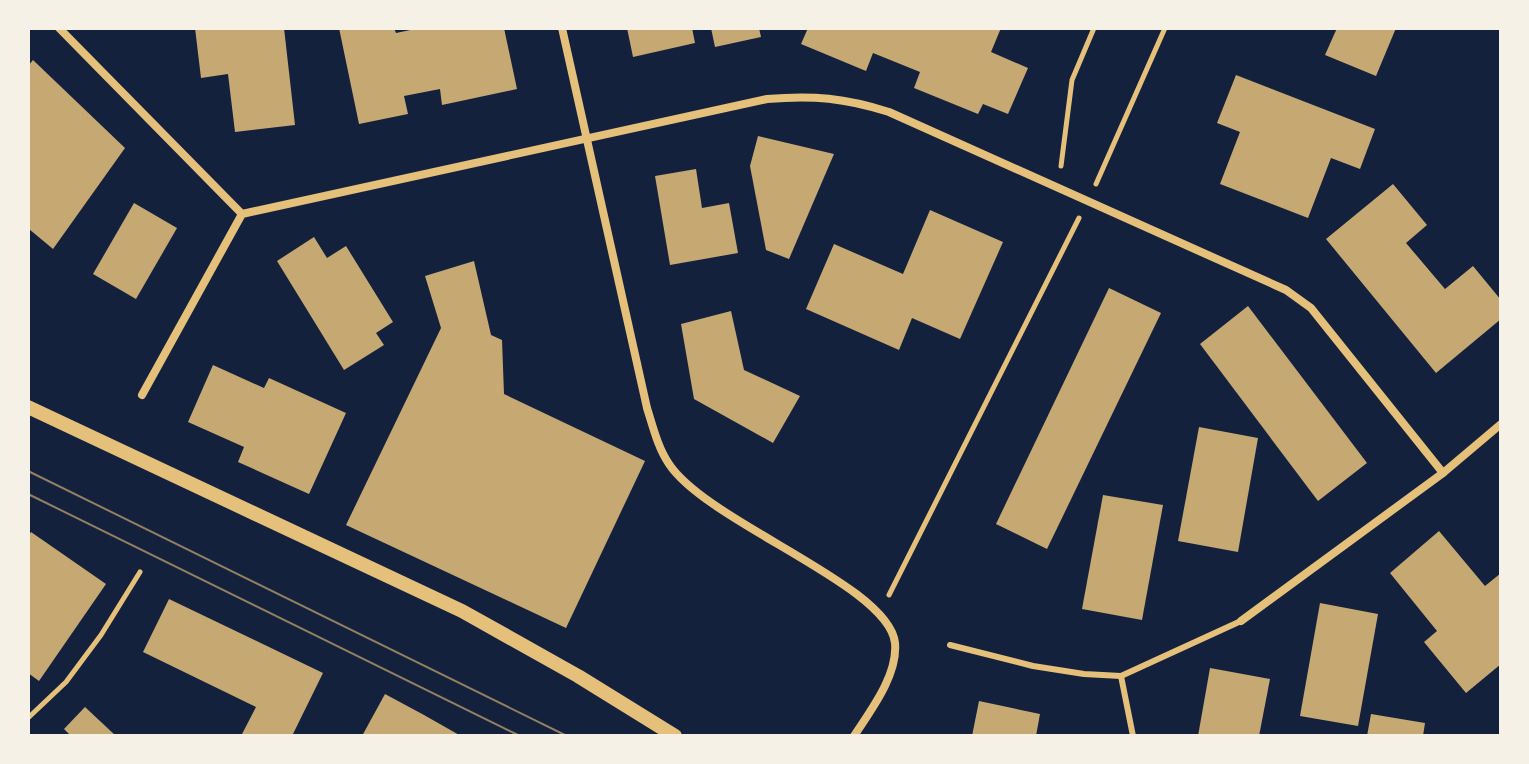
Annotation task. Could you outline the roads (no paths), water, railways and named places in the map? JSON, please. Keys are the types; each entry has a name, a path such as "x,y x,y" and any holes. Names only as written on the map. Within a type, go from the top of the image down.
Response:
{"street":[{"path":"59,28 242,214"},
{"path":"562,28 647,408 669,465 706,501 849,588 880,612 894,638 895,656 888,679 854,736"},
{"path":"142,395 242,214 767,99 835,97 889,112 1286,290 1311,308 1443,473"},
{"path":"28,407 462,611 578,676 675,736"},
{"path":"1241,621 1443,473 1501,424"}],"lane":[{"path":"950,645 1033,666 1121,676 1241,621"},
{"path":"1121,676 1133,736"}],"tram line":[{"path":"28,471 567,736"},
{"path":"28,494 520,736"}]}
